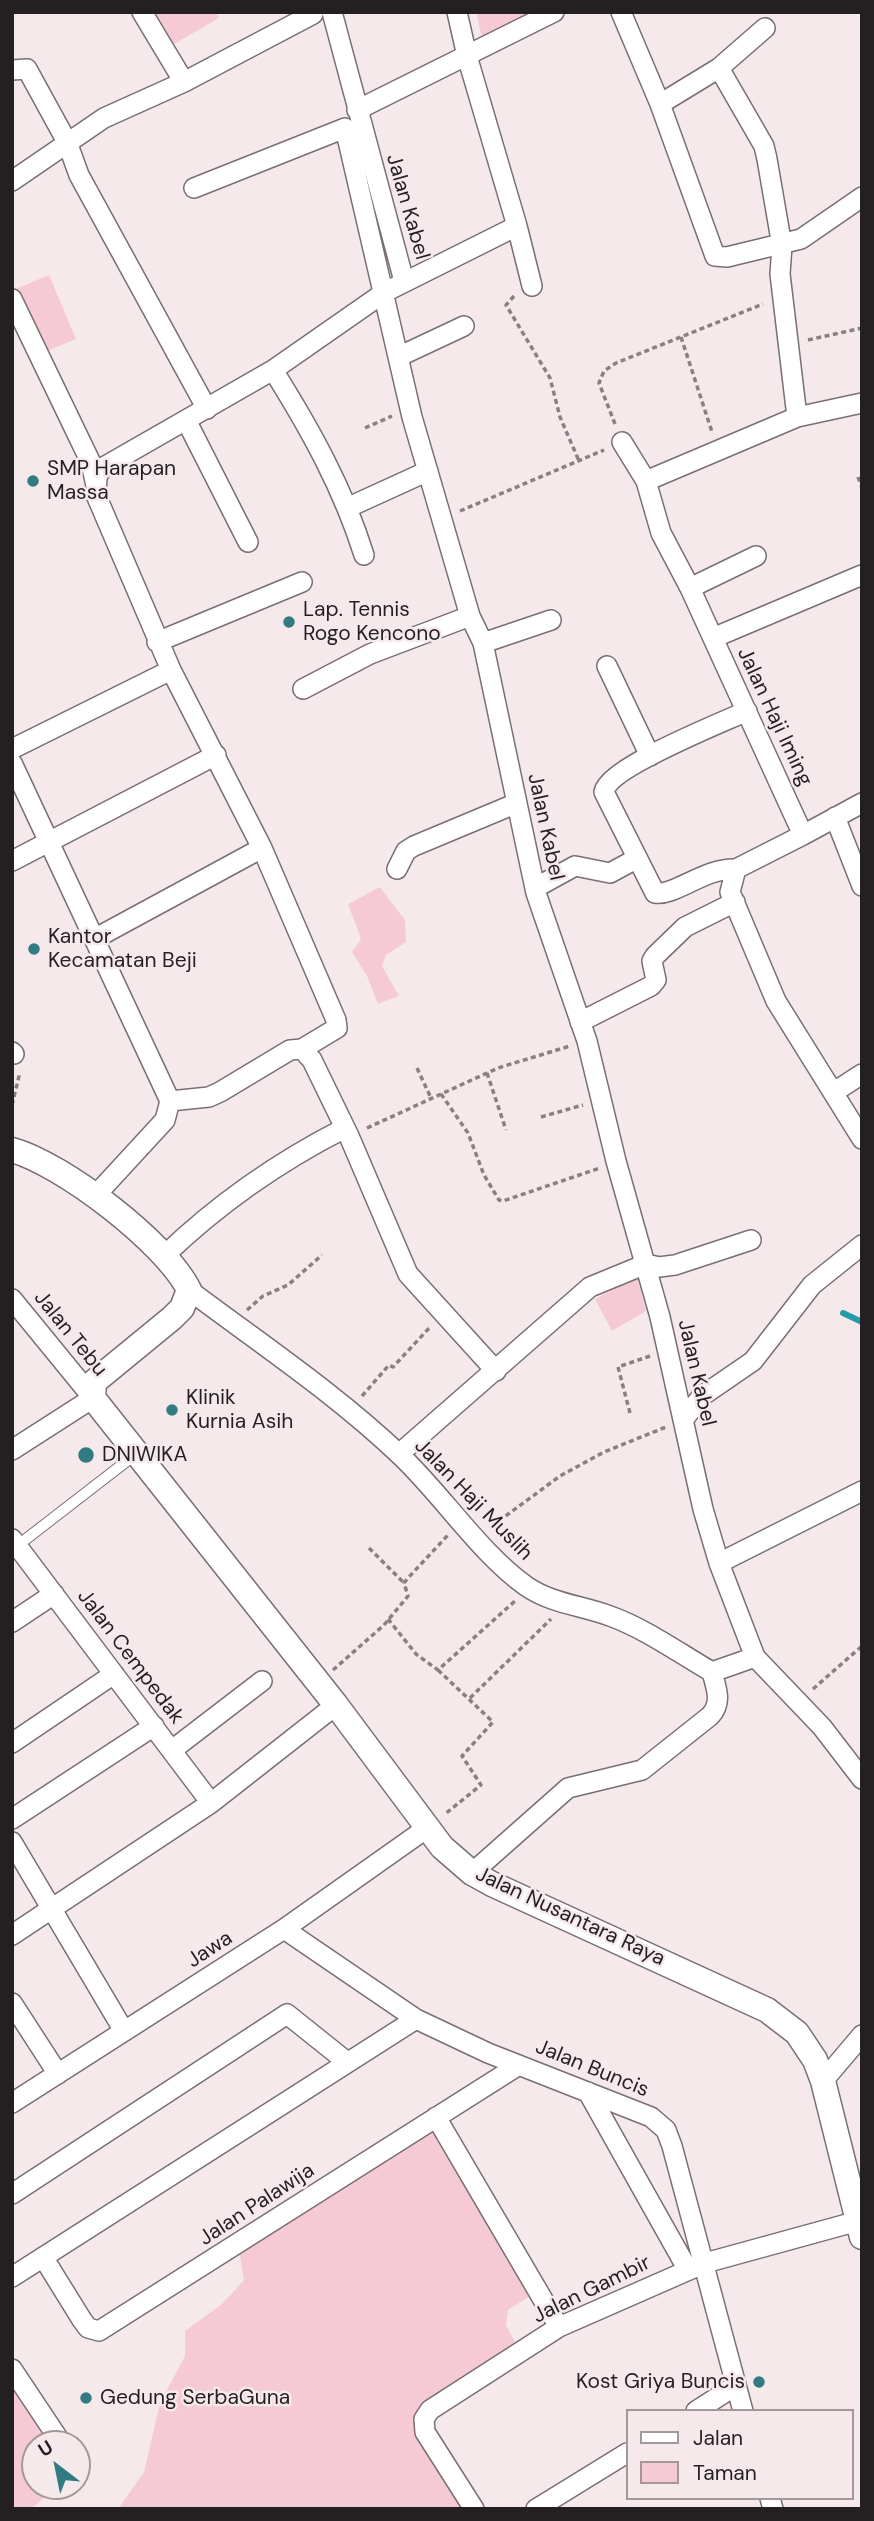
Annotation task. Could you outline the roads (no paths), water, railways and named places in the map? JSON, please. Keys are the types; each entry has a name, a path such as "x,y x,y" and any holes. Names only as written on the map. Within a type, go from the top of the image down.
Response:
{"street":[{"path":"142,12 184,82"},
{"path":"457,12 467,56 517,226 531,286"},
{"path":"357,110 554,12"},
{"path":"621,12 660,104 711,251 720,258 782,246 801,239 862,197"},
{"path":"12,181 104,118 184,82 322,13"},
{"name":"Jalan Kabel","path":"322,13 357,110 404,281 385,292 398,357 470,616 483,643 535,888 587,1041 616,1163 646,1264 703,1509 719,1563 755,1657"},
{"path":"660,104 719,68 765,29"},
{"path":"719,68 764,146 782,246 780,274 797,417"},
{"path":"12,70 27,69 67,142 79,175 208,410"},
{"path":"170,1101 209,1097 290,1050 302,1049 335,1031 336,1020 262,848 157,642 96,495 97,477 111,461 208,410 273,370 385,292 345,128 194,188"},
{"path":"404,281 517,226"},
{"path":"12,299 91,463 96,486"},
{"path":"398,357 464,326"},
{"path":"273,370 305,422 349,508 364,555"},
{"path":"646,481 797,417 862,403"},
{"path":"186,421 248,542"},
{"name":"Jalan Haji Iming","path":"622,442 646,481 658,526 690,587 803,835"},
{"path":"349,508 428,471"},
{"path":"690,587 756,556"},
{"path":"713,638 862,575"},
{"path":"157,642 302,582"},
{"path":"303,689 370,654 470,616"},
{"path":"483,643 551,620"},
{"path":"607,666 650,756"},
{"path":"12,749 171,670"},
{"path":"747,711 650,756 610,780 604,792 651,889 659,895 716,869 736,869 862,803"},
{"path":"12,861 216,755"},
{"path":"12,763 170,1101 165,1120 95,1196"},
{"path":"397,869 406,851 414,846 517,803"},
{"path":"835,817 862,886"},
{"path":"96,938 262,848"},
{"path":"535,888 575,866 610,873 636,859"},
{"path":"736,869 730,892 776,1001 862,1139"},
{"path":"580,1022 651,986 656,980 652,961 655,956 685,927 734,902"},
{"path":"302,1049 312,1060 347,1132 408,1274 496,1371"},
{"path":"834,1092 862,1074"},
{"path":"164,1256 210,1212 279,1165 347,1132"},
{"path":"12,1150 64,1172 95,1196 164,1256 189,1290 182,1308 98,1379 92,1393 12,1450"},
{"path":"398,1454 590,1287 646,1264 659,1267 675,1265 751,1240"},
{"path":"683,1420 702,1396 753,1361 812,1285 862,1245"},
{"name":"Jalan Haji Muslih","path":"189,1290 348,1410 437,1491 476,1538 529,1588 564,1604 591,1609 627,1623 712,1672"},
{"name":"Jalan Tebu","path":"12,1299 92,1393"},
{"name":"Jalan Nusantara Raya","path":"92,1393 337,1705 442,1847 472,1873 767,2010 785,2022 803,2040 823,2081 860,2229"},
{"path":"719,1563 862,1491"},
{"name":"Jalan Cempedak","path":"15,1543 211,1803"},
{"path":"12,1622 54,1594"},
{"path":"472,1873 568,1788 642,1770 710,1716 718,1705 712,1672 755,1657 822,1727 862,1779"},
{"path":"12,1743 114,1674"},
{"path":"172,1751 262,1681"},
{"path":"12,1935 211,1803 337,1705"},
{"path":"12,1819 154,1726"},
{"name":"Jawa","path":"12,2103 284,1929 427,1828"},
{"path":"12,1842 124,2031"},
{"name":"Jalan Buncis","path":"284,1929 416,2019 519,2065 651,2118 666,2130 696,2267 742,2409"},
{"path":"12,2003 58,2074"},
{"path":"12,2194 287,2014 347,2062"},
{"path":"13,2276 416,2019"},
{"path":"823,2081 862,2035"},
{"name":"Jalan Palawija","path":"43,2257 82,2320 93,2330 99,2331 519,2065"},
{"path":"588,2092 696,2267"},
{"path":"436,2117 559,2327"},
{"name":"Jalan Gambir","path":"474,2509 425,2432 424,2419 430,2410 559,2327 696,2267 860,2229"},
{"path":"12,2369 53,2430"},
{"path":"699,2409 735,2386"},
{"path":"537,2509 626,2454"}],"lane":[{"path":"15,1543 137,1453"}],"waterway":[{"path":"843,1313 862,1322"}],"place":[{"name":"SMP Harapan Massa","path":"33,481"},
{"name":"Lap. Tennis Rogo Kencono","path":"289,622"},
{"name":"Kantor Kecamatan Beji","path":"34,949"},
{"name":"Klinik Kurnia Asih","path":"172,1410"},
{"name":"DNIWIKA","path":"86,1455"},
{"name":"Kost Griya Buncis","path":"759,2382"},
{"name":"Gedung SerbaGuna","path":"86,2398"}]}
